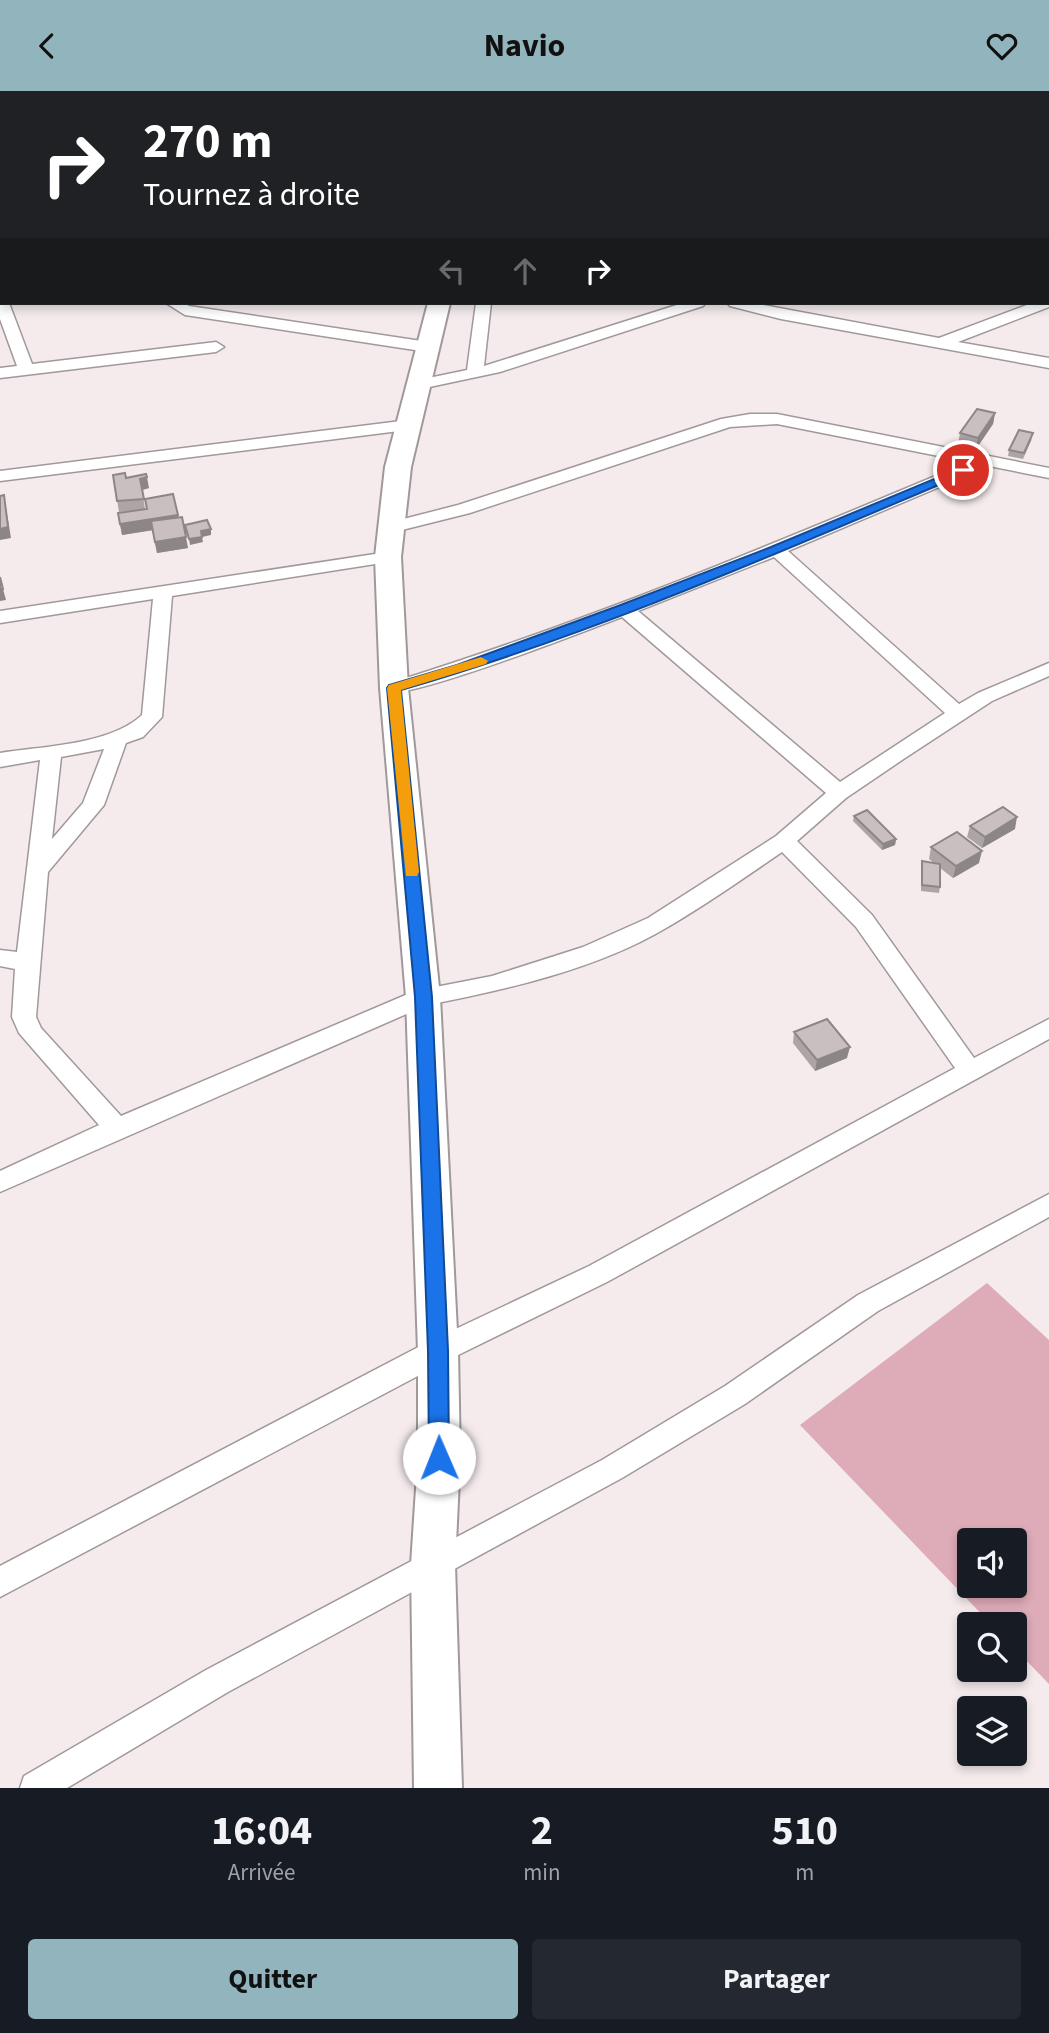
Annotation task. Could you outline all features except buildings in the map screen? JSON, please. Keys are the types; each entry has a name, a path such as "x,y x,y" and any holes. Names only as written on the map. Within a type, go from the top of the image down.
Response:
{"street":[{"path":"2,305 26,369"},
{"path":"177,305 185,310 428,347"},
{"path":"270,323 274,305"},
{"path":"438,305 398,467 389,542 394,688 423,997 438,1351 439,1458 433,1565 438,1788"},
{"path":"475,373 483,305"},
{"path":"420,384 475,373 692,305"},
{"path":"743,305 1049,363"},
{"path":"940,343 1039,305"},
{"path":"0,373 216,347"},
{"path":"0,617 163,591 389,542 464,509 727,423 750,419 777,419 1049,473"},
{"path":"0,476 409,425"},
{"path":"394,688 462,668 623,608 776,549 987,460"},
{"path":"776,549 958,715"},
{"path":"0,760 118,739 136,732 152,717 163,591"},
{"path":"623,608 839,793"},
{"path":"0,1182 117,1128 423,997 492,984 591,953 656,924 784,841 839,793 985,697 1049,669"},
{"path":"37,871 93,805 118,739"},
{"path":"51,752 27,961 24,1017 31,1033 117,1128"},
{"path":"784,841 864,921 970,1071"},
{"path":"0,958 27,961"},
{"path":"0,1582 438,1351 598,1274 1049,1028"},
{"path":"36,1788 218,1681 612,1469 735,1395 869,1303 1049,1205"}],"shaded area":[{"path":"987,1283 1049,1340 1049,1684 1027,1661 1027,1612 979,1612 966,1598 1027,1598 1027,1528 957,1528 957,1589 800,1425"}],"slow traffic":[{"path":"411,872 394,688 481,661"}],"route":[{"path":"439,1458 438,1351 423,997 394,688 462,668 623,608 776,549 963,470"}]}
